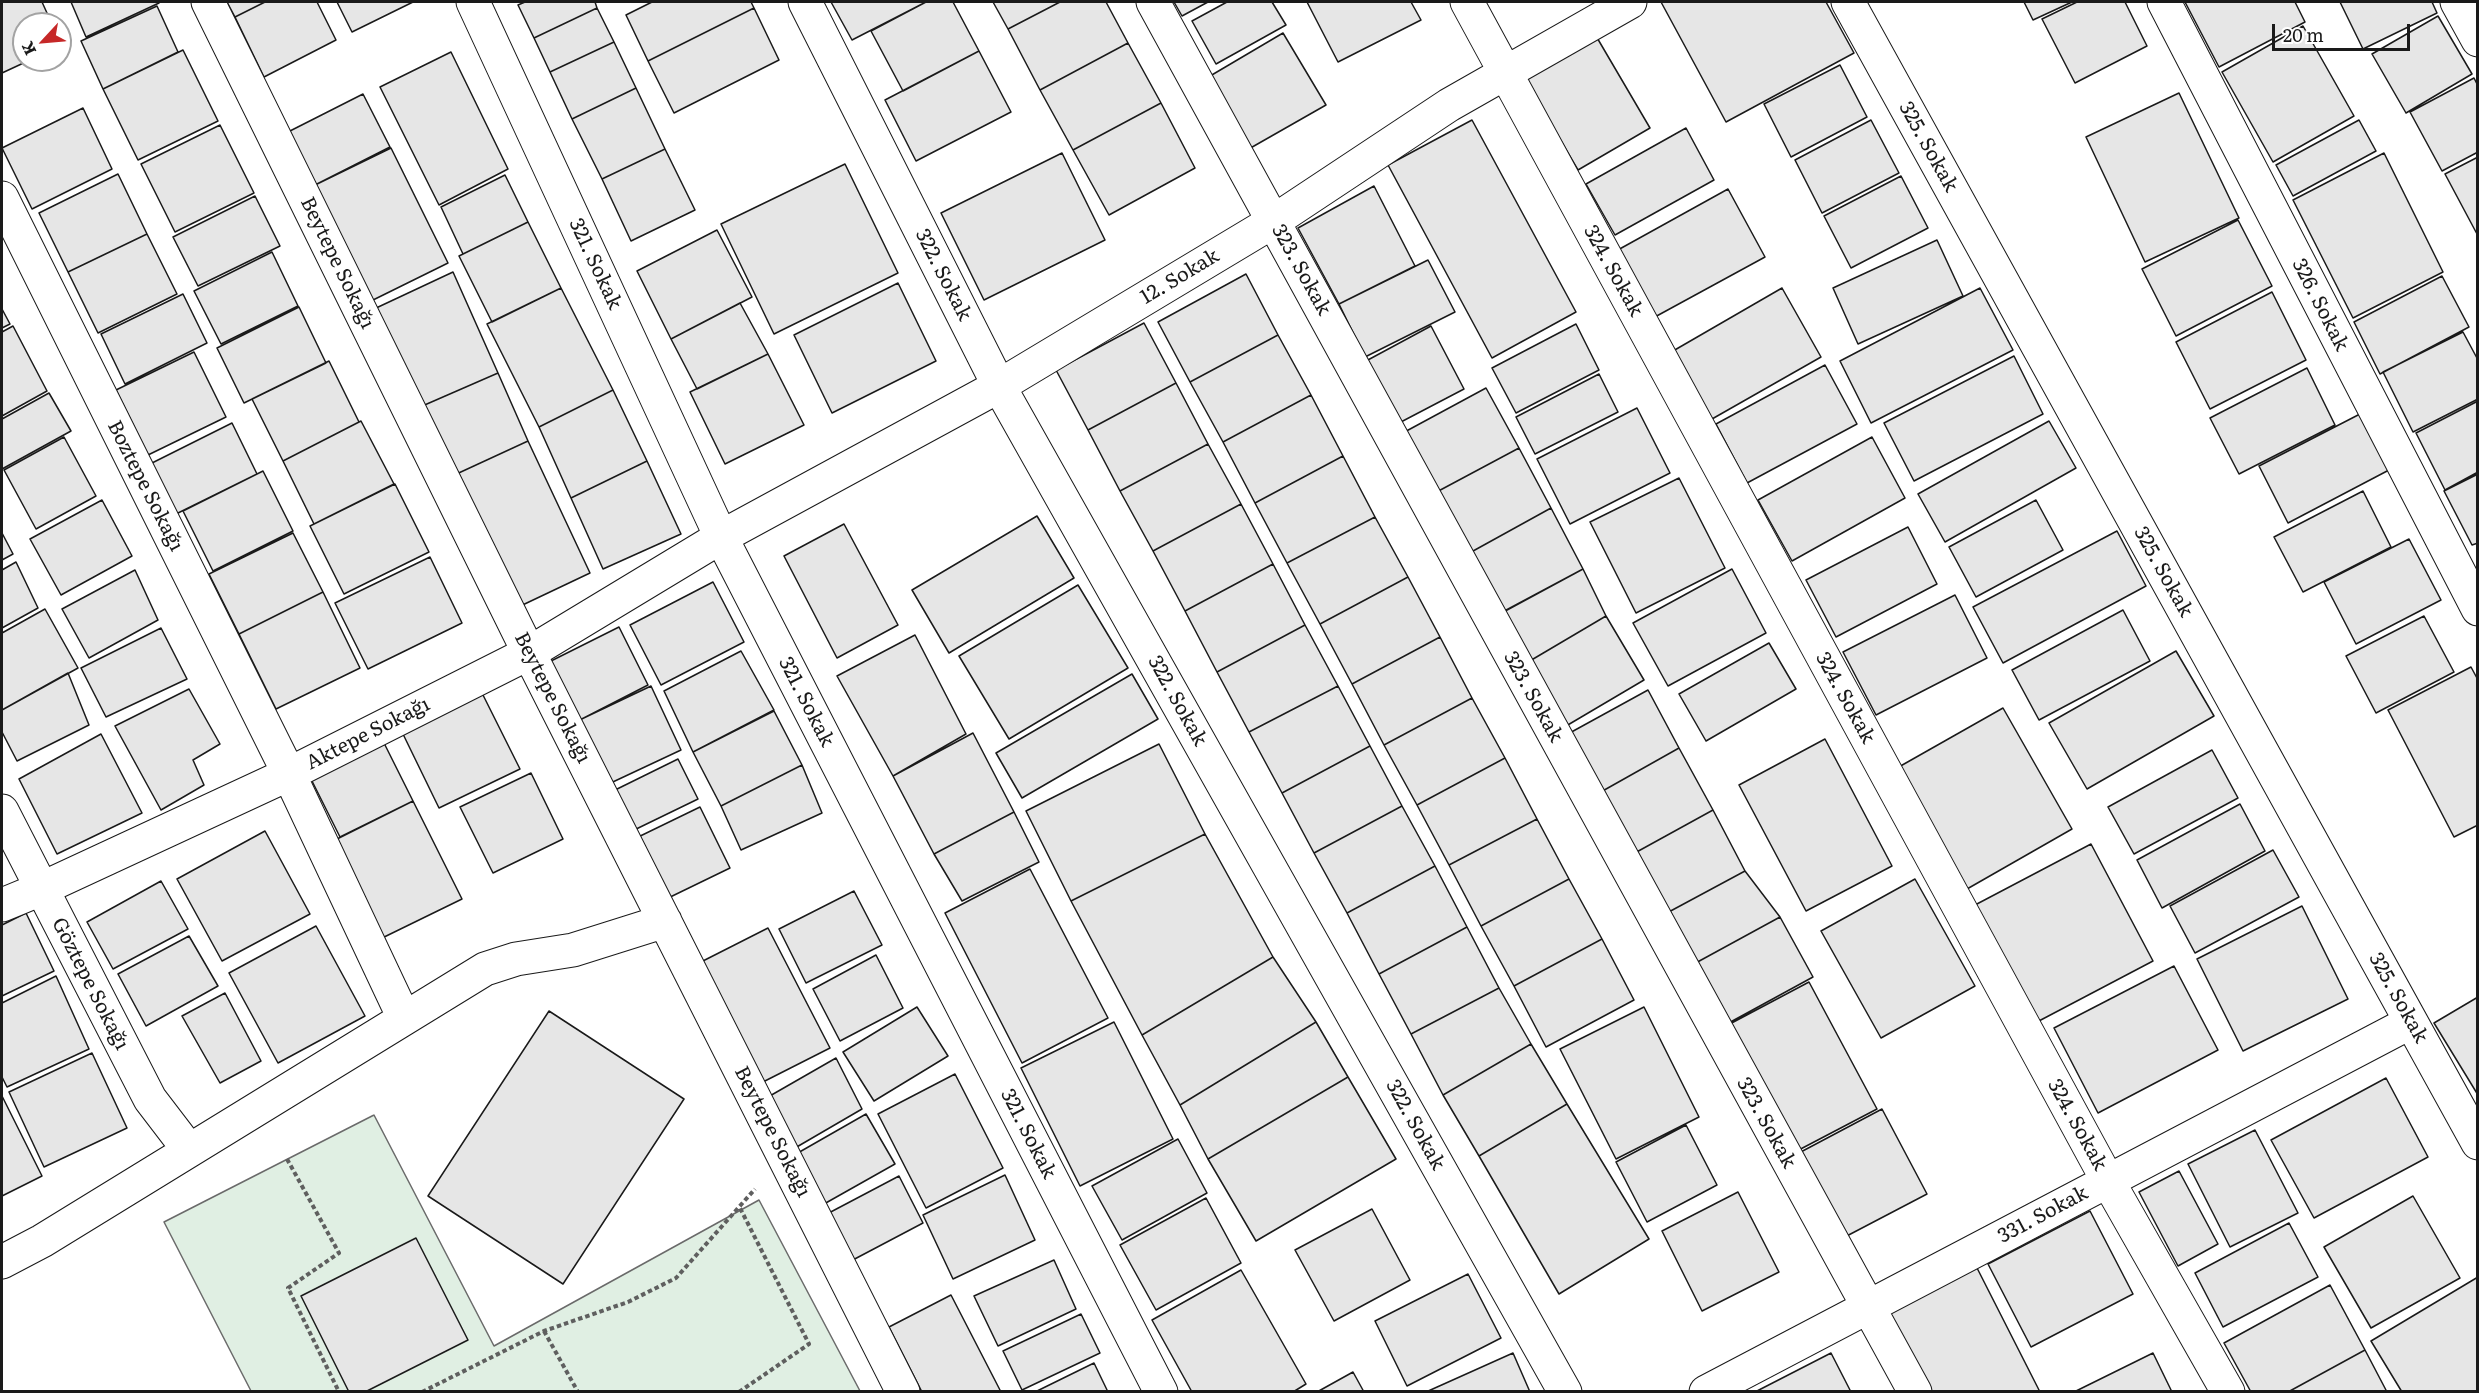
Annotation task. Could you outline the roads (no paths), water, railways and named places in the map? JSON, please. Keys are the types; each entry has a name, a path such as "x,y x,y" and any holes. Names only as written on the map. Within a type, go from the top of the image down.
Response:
{"street":[{"name":"Beytepe Sokağı","path":"208,2 529,653 903,1392"},
{"name":"321. Sokak","path":"473,2 721,537 1161,1392"},
{"name":"322. Sokak","path":"805,2 999,386 1565,1392"},
{"name":"323. Sokak","path":"1153,2 1915,1392"},
{"name":"324. Sokak","path":"1467,2 2108,1181 2229,1392"},
{"name":"12. Sokak","path":"721,537 999,386 1274,221 1449,105 1630,2"},
{"name":"325. Sokak","path":"1848,2 2478,1143"},
{"name":"326. Sokak","path":"2164,2 2478,609"},
{"path":"2457,2 2478,40"},
{"name":"Boztepe Sokağı","path":"2,198 289,774 404,1018"},
{"name":"Aktepe Sokağı","path":"2,904 41,889 289,774 529,653 721,537"},
{"name":"Göztepe Sokağı","path":"2,811 150,1100 189,1150"},
{"path":"2,1262 42,1241 485,969 516,959 573,950 665,921"},
{"name":"331. Sokak","path":"1706,1392 2411,1022"}]}
